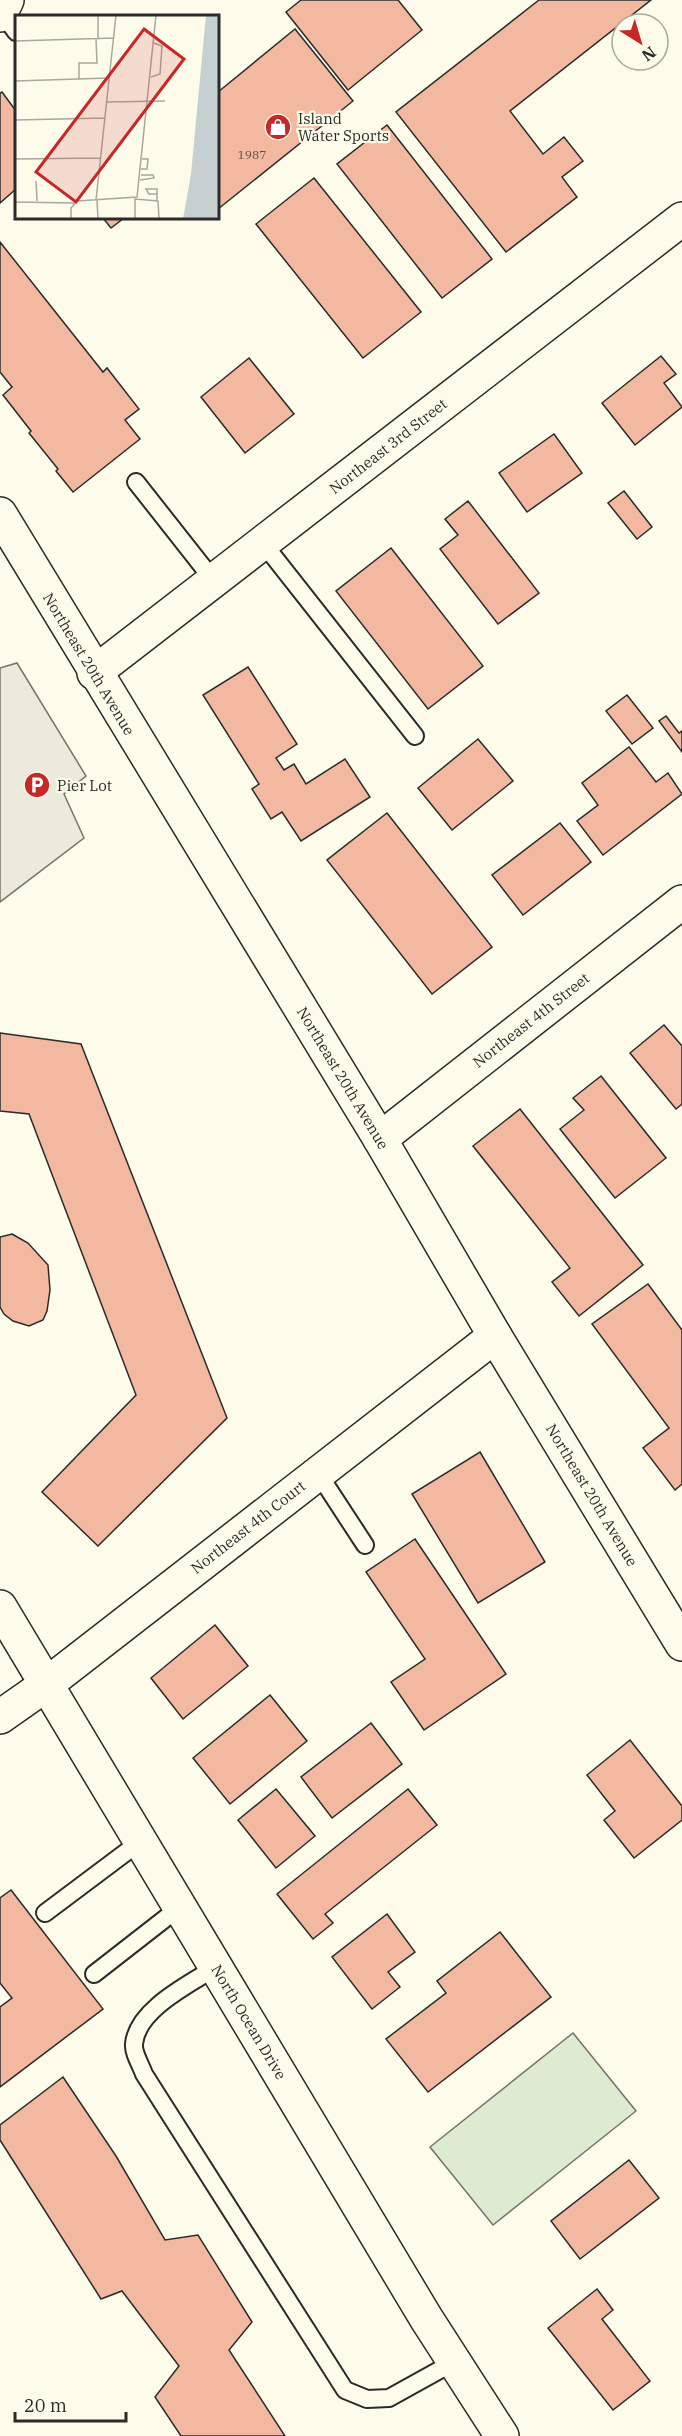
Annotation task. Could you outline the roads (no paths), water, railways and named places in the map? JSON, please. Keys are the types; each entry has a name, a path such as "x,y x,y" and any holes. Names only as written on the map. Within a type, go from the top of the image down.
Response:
{"street":[{"name":"Northeast 3rd Street","path":"94,673 682,219"},
{"name":"Northeast 20th Avenue","path":"0,514 94,673 380,1139 495,1336 671,1596 682,1644"},
{"name":"Northeast 4th Street","path":"380,1139 682,902"},
{"name":"Northeast 4th Court","path":"0,1718 495,1336"},
{"name":"North Ocean Drive","path":"0,1607 454,2362 502,2436"}],"lane":[{"path":"136,482 214,581"},
{"path":"262,543 415,736"},
{"path":"318,1473 365,1545"},
{"path":"45,1913 141,1841"},
{"path":"94,1974 180,1907"},
{"path":"216,1967 159,2004 137,2027 133,2046 144,2074 345,2390 367,2399 389,2398 454,2362"}],"place":[{"name":"Island Water Sports","path":"278,127"},
{"name":"Pier Lot","path":"37,785"}]}
